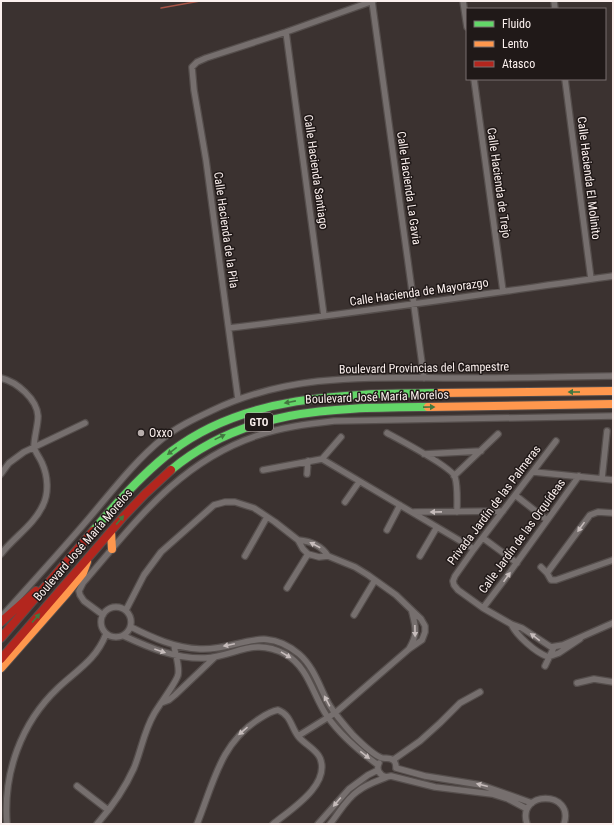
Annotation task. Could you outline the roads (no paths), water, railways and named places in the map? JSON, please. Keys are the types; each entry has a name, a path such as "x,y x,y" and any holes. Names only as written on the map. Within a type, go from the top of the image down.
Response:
{"main road":[{"name":"Boulevard José María Morelos","path":"1,638 108,513 137,482 163,458 204,430 243,414 301,399 335,396 433,393 613,392"},
{"name":"Boulevard José María Morelos","path":"1,658 149,489 165,474 196,451 231,432 278,416 322,410 613,404"},
{"path":"111,532 112,549"},
{"path":"1,668 79,579 85,570 87,559"},
{"path":"1,622 62,568"}],"street":[{"path":"286,32 372,1"},
{"name":"Calle Hacienda La Gavia","path":"372,1 424,378"},
{"path":"463,1 466,20"},
{"name":"Calle Hacienda de la Pila","path":"238,399 206,160 192,72 194,65 197,62 206,58 286,32"},
{"name":"Calle Hacienda Santiago","path":"286,32 324,316"},
{"name":"Calle Hacienda de Trejo","path":"474,80 503,291"},
{"name":"Calle Hacienda El Molinito","path":"564,80 591,279"},
{"name":"Calle Hacienda de Mayorazgo","path":"229,328 613,276"},
{"name":"Boulevard Provincias del Campestre","path":"1,618 119,483 162,439 185,424 238,399 272,388 317,381 366,377 517,378 613,376"},
{"path":"1,378 9,380 23,391 35,408 38,415 34,448 42,464 46,478 45,500 37,516 12,540 1,554"},
{"path":"103,615 84,601 80,595 79,591 83,583 153,502 167,489 194,467 220,451 238,443 280,429 334,421 613,416"},
{"path":"1,474 9,463 17,457 85,423"},
{"path":"602,478 606,431"},
{"path":"387,433 424,454 454,476 457,512"},
{"path":"454,476 498,434"},
{"path":"322,459 340,437"},
{"name":"Privada Jardín de las Palmeras","path":"483,608 455,588 453,583 455,576 556,441"},
{"path":"424,454 480,451"},
{"path":"263,470 322,459 474,549"},
{"path":"307,474 308,461"},
{"path":"534,472 613,480"},
{"name":"Calle Jardín de las Orquídeas","path":"483,608 579,476"},
{"path":"346,502 359,482"},
{"path":"515,495 548,520"},
{"path":"126,610 144,576 158,555 214,505 225,502 241,503 254,508 298,540 308,554 319,557 328,556"},
{"path":"387,530 400,505"},
{"path":"412,512 503,511"},
{"path":"547,573 590,515 598,512 613,513"},
{"path":"245,556 267,517"},
{"path":"420,556 437,526"},
{"path":"483,538 517,563"},
{"path":"298,540 318,546 328,556 355,567 375,580 400,599 423,622 426,632 420,642 409,649 335,713 298,736"},
{"path":"287,588 308,554"},
{"path":"541,567 551,580 556,580 613,560"},
{"path":"354,614 375,580"},
{"path":"124,636 131,627 131,618 126,610 121,608 110,608 103,615 101,625 106,634 115,637 124,636 143,645 176,656 194,658 215,657 249,647 264,647 283,653 300,666 328,718 356,748 378,768 381,774 435,787 485,792 500,796 527,809"},
{"path":"483,608 511,624 522,628 548,646 554,647 613,623"},
{"path":"409,649 415,637 415,626 412,611"},
{"path":"511,624 530,645 544,655 550,657 570,647 583,636"},
{"path":"131,627 148,636 187,648 202,649 227,646 252,640 265,640 284,644 300,655 314,674 335,713 358,740 383,759 388,758 393,760 396,768 394,774 355,793 330,824"},
{"path":"7,824 8,793 12,764 22,736 48,698 96,653 106,634"},
{"path":"143,645 148,636"},
{"path":"264,647 265,640"},
{"path":"97,824 121,792 134,768 149,723 178,676 174,645"},
{"path":"545,666 554,647"},
{"path":"161,703 175,696 215,657"},
{"path":"578,683 594,679 613,682"},
{"path":"393,760 440,723 460,703 480,692"},
{"path":"197,824 223,757 238,734 253,722 268,713 278,710 286,715 298,736 320,758 321,765 318,781 306,797 273,824"},
{"path":"318,824 349,789 378,768 383,759"},
{"path":"396,768 438,778 488,787 532,803"},
{"path":"435,787 438,778"},
{"path":"460,790 462,782"},
{"path":"77,786 108,810"},
{"path":"519,824 526,822 527,809 532,803 545,797 558,801 562,806 565,813 564,824"}],"waterway":[{"path":"161,8 200,1"}],"place":[{"name":"Oxxo","path":"141,433"}]}
